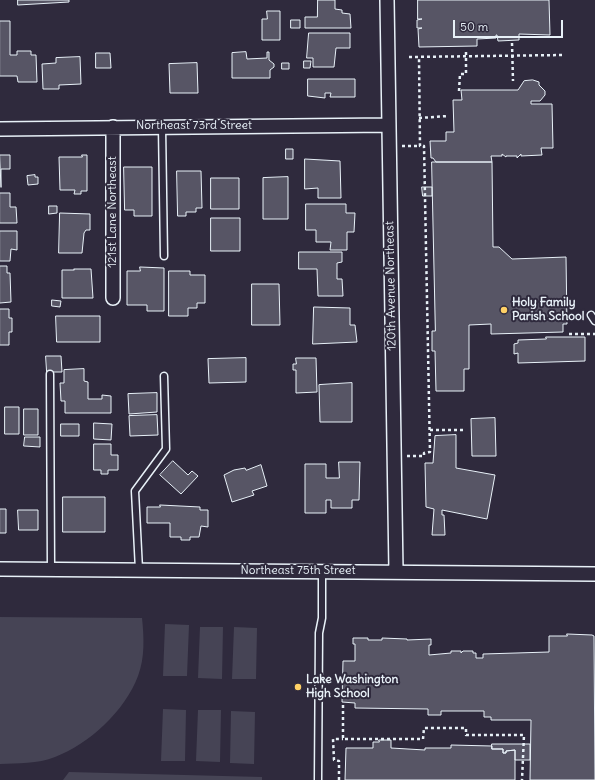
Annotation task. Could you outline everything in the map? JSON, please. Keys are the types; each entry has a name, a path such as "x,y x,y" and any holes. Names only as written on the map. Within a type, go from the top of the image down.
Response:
{"street":[{"name":"120th Avenue Northeast","path":"387,0 396,571"},
{"name":"Northeast 73rd Street","path":"0,129 388,125"},
{"name":"121st Lane Northeast","path":"113,127 113,298"},
{"name":"Northeast 75th Street","path":"0,569 396,571 595,574"}],"lane":[{"path":"162,127 164,256"},
{"path":"591,315 595,321"},
{"path":"50,374 51,569"},
{"path":"139,570 135,491 136,486 166,449 164,376"},
{"path":"318,780 319,633 322,618 322,571"}],"path":[{"path":"512,43 513,81"},
{"path":"459,91 460,74 466,74 466,50"},
{"path":"409,57 563,54"},
{"path":"419,57 420,146"},
{"path":"420,118 448,116"},
{"path":"394,456 424,456 424,453 430,452 424,146 402,146"},
{"path":"569,334 595,334"},
{"path":"430,430 466,430"},
{"path":"343,705 343,739"},
{"path":"339,780 339,761 334,760 333,738 423,739 424,728 466,728 466,735 524,735 522,780"}],"shaded area":[{"path":"0,617 142,618 142,662 132,689 115,714 93,735 68,751 55,757 28,763 0,764"},
{"path":"165,624 189,625 187,676 163,676"},
{"path":"200,627 223,627 222,679 198,678"},
{"path":"234,627 257,628 256,679 232,679"},
{"path":"163,709 186,710 185,761 161,761"},
{"path":"198,710 221,710 220,762 196,761"},
{"path":"231,711 255,712 254,764 230,763"},
{"path":"69,772 262,777 262,780 63,780"}],"building":[{"path":"18,0 69,0 69,2 18,5"},
{"path":"318,0 335,0 335,9 342,10 342,13 350,14 351,28 305,28 305,17 317,17"},
{"path":"418,0 549,0 550,35 519,34 519,40 498,41 496,35 496,38 477,39 477,46 419,47 418,29 422,28 417,28 417,20 422,19 418,19"},
{"path":"267,11 280,11 280,40 262,40 262,19 267,19"},
{"path":"291,20 300,20 300,28 291,28"},
{"path":"0,21 10,21 10,55 17,55 17,51 31,51 31,55 36,55 37,82 18,82 17,76 0,76"},
{"path":"309,33 350,33 350,48 336,48 334,67 313,67 313,58 307,58"},
{"path":"246,52 247,59 267,58 267,52 269,52 269,60 274,64 274,67 270,70 270,78 232,78 232,53"},
{"path":"96,53 110,53 111,68 96,68"},
{"path":"80,57 81,84 59,85 59,89 43,89 42,64 56,63 56,58"},
{"path":"304,61 311,61 310,68 304,68"},
{"path":"197,63 198,93 170,93 169,64"},
{"path":"282,63 289,63 289,69 282,69"},
{"path":"308,79 355,79 355,97 330,97 331,93 325,93 325,98 308,96"},
{"path":"533,80 539,82 539,85 545,91 545,95 540,101 531,101 531,104 552,104 553,148 541,148 542,155 521,156 521,154 517,158 517,156 506,157 502,154 502,156 491,156 492,162 436,162 433,158 431,158 430,141 446,141 446,132 454,132 453,100 462,100 461,90 518,90 524,81"},
{"path":"286,149 293,149 293,159 286,159"},
{"path":"0,155 10,155 10,169 1,169 1,187"},
{"path":"82,155 87,155 87,191 81,191 81,194 74,194 75,190 60,190 59,157 82,157"},
{"path":"305,159 340,161 341,198 318,198 318,188 305,189"},
{"path":"432,162 492,162 493,247 499,247 512,259 566,257 567,324 563,324 563,332 491,334 491,324 469,325 469,369 464,369 464,391 436,391 435,351 432,351 432,331 435,331"},
{"path":"124,167 152,167 152,216 134,216 134,210 125,210"},
{"path":"177,171 201,171 202,208 196,208 196,212 186,212 186,216 178,216"},
{"path":"35,175 35,177 38,177 38,184 28,185 27,176"},
{"path":"288,177 288,219 263,219 263,178"},
{"path":"211,178 239,178 239,209 211,209"},
{"path":"422,187 432,187 432,196 423,196"},
{"path":"0,193 10,193 10,207 16,207 17,223 0,223"},
{"path":"306,204 346,204 346,213 355,213 354,232 347,232 347,250 330,250 331,242 316,242 316,230 306,230"},
{"path":"49,206 57,206 57,213 49,214"},
{"path":"60,213 90,214 90,230 86,230 84,233 82,253 59,253"},
{"path":"211,218 240,218 240,251 211,251"},
{"path":"0,231 17,231 17,250 11,249 10,261 0,261"},
{"path":"299,252 342,252 342,262 337,263 337,279 342,279 343,296 318,296 317,269 299,269"},
{"path":"0,266 7,266 7,273 10,273 11,302 0,303"},
{"path":"140,267 164,268 164,311 147,311 147,305 127,305 127,271 140,271"},
{"path":"91,269 93,298 62,298 62,270"},
{"path":"169,271 190,271 190,275 205,275 205,303 197,303 197,308 188,308 188,316 169,316"},
{"path":"252,284 279,284 280,325 252,325"},
{"path":"52,300 61,301 60,307 52,306"},
{"path":"314,307 350,308 350,325 355,325 357,342 313,344"},
{"path":"0,309 9,309 9,318 12,318 12,332 9,332 9,345 0,345"},
{"path":"56,316 100,316 100,342 57,342"},
{"path":"546,337 585,337 585,361 518,363 518,353 514,354 514,344 518,343 518,340 546,339"},
{"path":"46,356 61,356 62,372 47,372"},
{"path":"246,358 246,382 209,383 208,359"},
{"path":"296,358 316,358 317,392 296,393 296,370 293,370 293,364 296,364"},
{"path":"84,369 84,381 88,382 88,399 102,399 102,395 111,396 111,413 65,413 65,401 61,401 60,383 64,383 64,370"},
{"path":"352,383 352,422 320,422 319,385"},
{"path":"157,393 157,412 129,414 128,394"},
{"path":"5,407 19,407 19,434 5,434"},
{"path":"24,409 38,409 38,435 24,435"},
{"path":"157,415 158,435 130,436 129,416"},
{"path":"495,418 496,456 472,456 471,419"},
{"path":"94,423 112,424 111,440 94,439"},
{"path":"61,424 79,424 79,436 61,436"},
{"path":"456,435 456,468 495,475 487,519 442,510 442,515 444,515 445,535 432,535 434,509 426,507 425,463 433,463 435,436"},
{"path":"25,437 40,437 40,447 24,446"},
{"path":"94,444 111,444 111,455 118,455 118,470 108,470 108,474 101,474 101,470 94,470"},
{"path":"173,461 188,475 192,471 198,476 181,494 160,475"},
{"path":"339,462 360,462 359,500 352,500 352,508 331,508 331,500 326,500 326,513 305,513 305,464 326,464 326,478 339,478"},
{"path":"261,465 267,486 252,491 254,495 232,502 224,475 234,470 245,468 246,470"},
{"path":"63,497 105,497 105,532 63,532"},
{"path":"160,505 200,507 200,510 208,510 208,527 201,526 199,537 190,537 190,540 181,540 181,537 170,537 170,523 147,523 147,507 160,507"},
{"path":"0,509 6,509 6,533 0,533"},
{"path":"18,510 38,510 38,530 19,530"},
{"path":"567,634 594,636 595,780 530,780 531,720 491,720 491,717 484,717 484,711 441,711 441,715 428,715 428,709 355,708 355,703 342,702 343,661 355,661 355,644 353,644 353,638 368,638 368,640 382,640 382,638 407,640 431,639 431,645 429,645 429,655 451,653 451,651 461,651 461,653 463,651 473,651 473,653 476,653 476,658 483,658 483,654 549,652 549,636 567,636"},
{"path":"379,740 391,740 391,748 425,750 425,748 451,748 451,745 492,746 492,749 503,749 503,753 506,753 506,751 515,750 515,780 345,780 346,748 373,748 373,742 379,742"},
{"path":"492,744 530,744 530,760 515,760 515,750 506,751 506,753 503,753 503,749 492,749"}],"place":[{"name":"Holy Family Parish School","path":"504,310"},
{"name":"Lake Washington High School","path":"298,687"}]}
